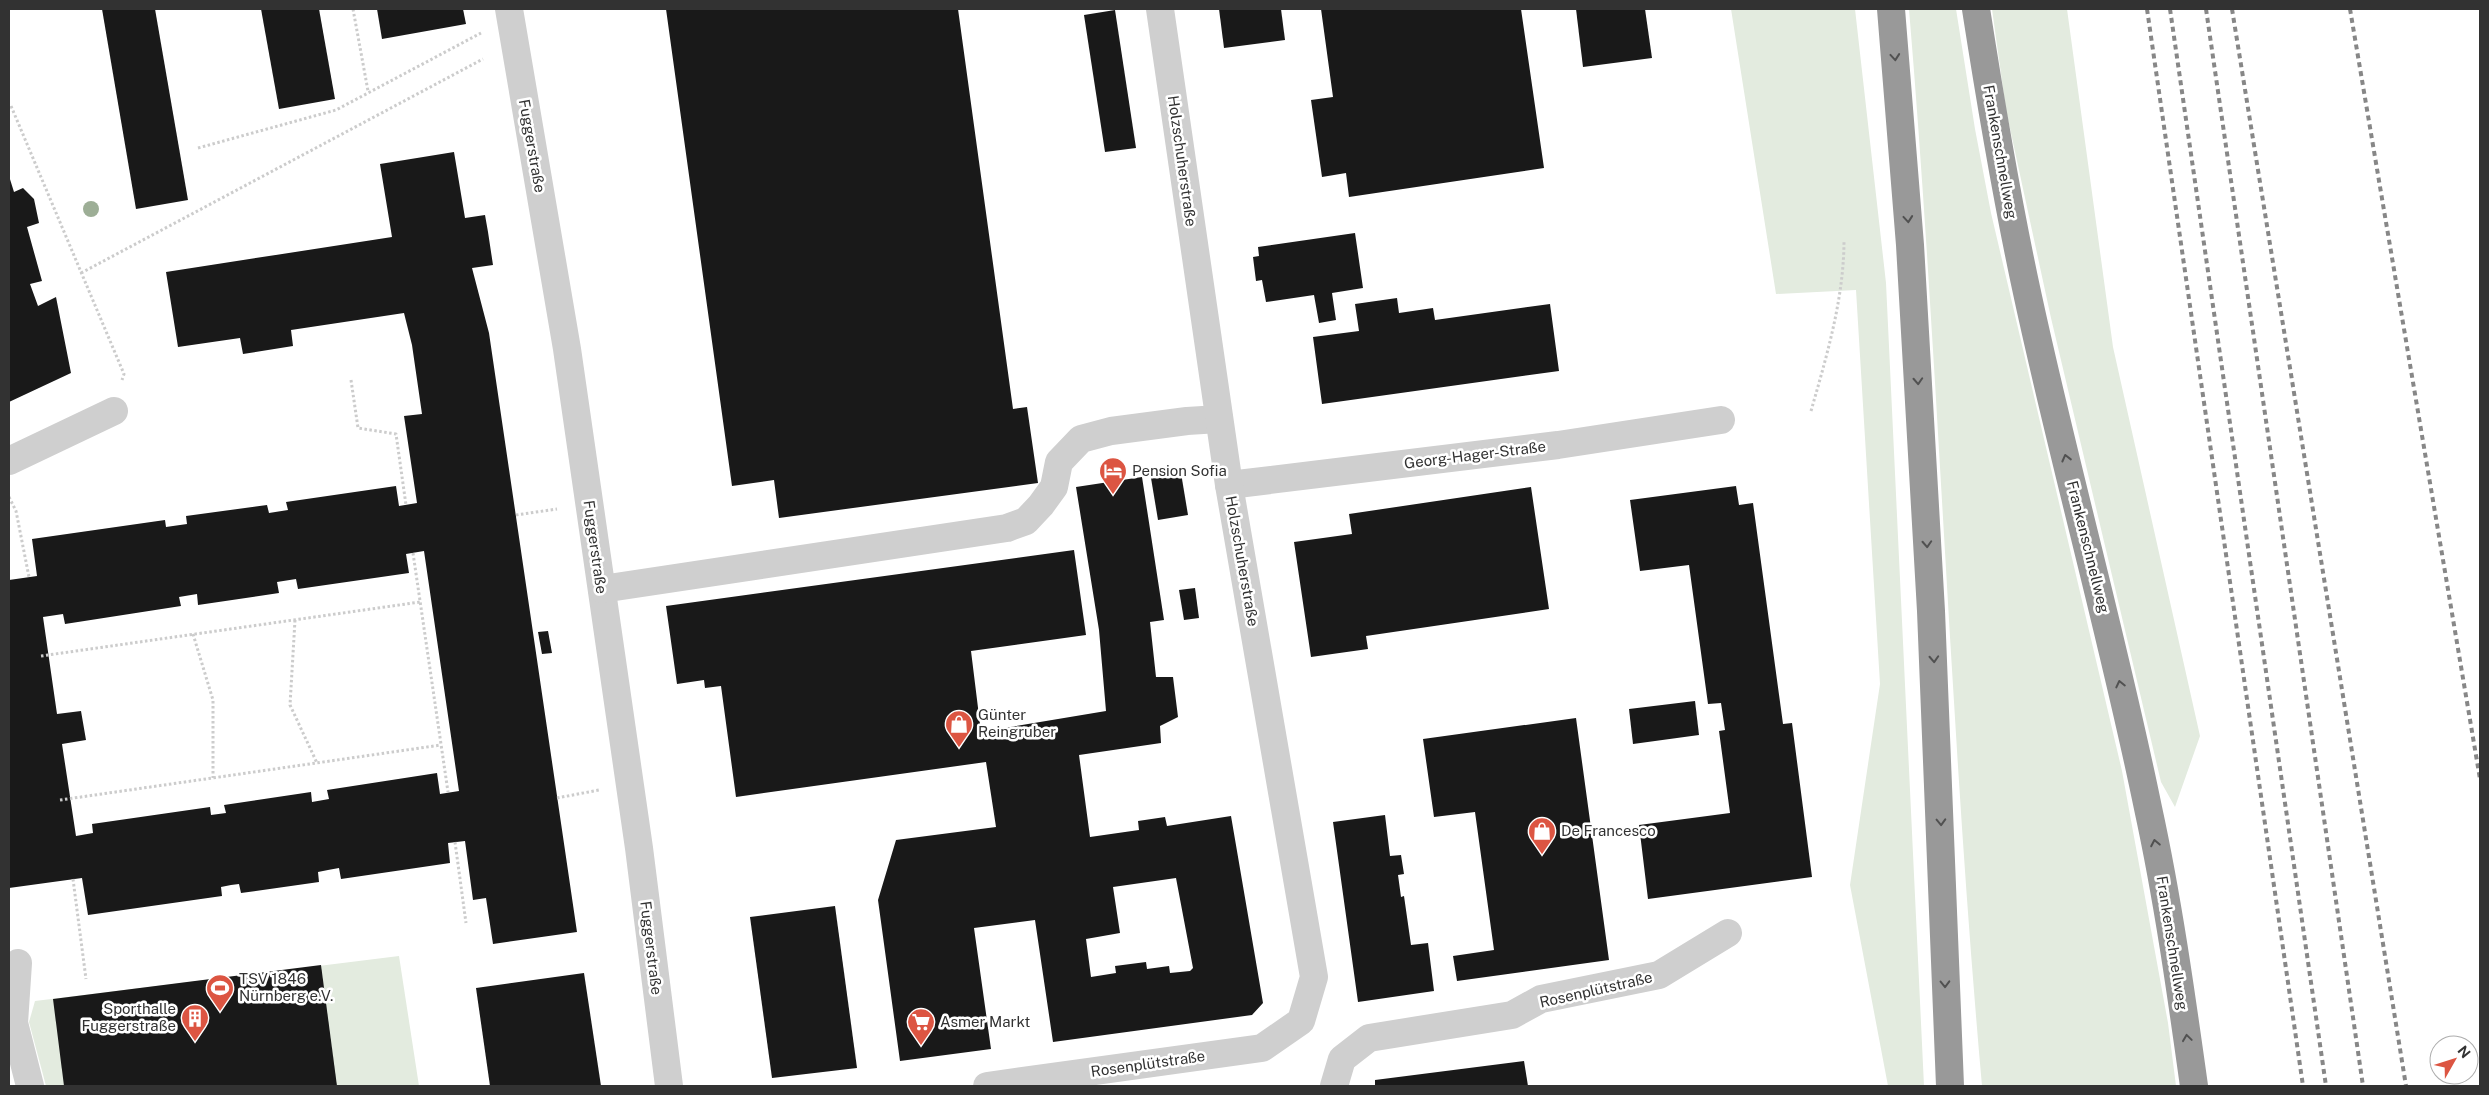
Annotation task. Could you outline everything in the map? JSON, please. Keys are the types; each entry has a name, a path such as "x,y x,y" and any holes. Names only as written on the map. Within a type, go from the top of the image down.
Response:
{"highway":[{"path":"1891,9 1910,245 1931,611 1950,1086"},
{"name":"Frankenschnellweg","path":"1976,9 1999,149 2028,298 2099,591 2148,807 2167,904 2194,1086"}],"street":[{"name":"Holzschuherstraße","path":"1160,9 1229,485 1314,977 1301,1022"},
{"name":"Fuggerstraße","path":"511,23 567,349 630,784 669,1086"},
{"path":"9,461 114,411"},
{"path":"602,589 1008,528 1026,521 1041,506 1054,487 1059,462 1080,439 1121,430 1187,421 1219,419"},
{"name":"Georg-Hager-Straße","path":"1229,485 1558,445 1721,420"},
{"name":"Rosenplütstraße","path":"1334,1086 1342,1059 1369,1038 1512,1015 1541,999 1659,975 1728,933"},
{"path":"18,963 14,1023 30,1086"},
{"name":"Rosenplütstraße","path":"987,1086 1262,1048 1301,1022"}],"path":[{"path":"353,9 368,91"},
{"path":"198,148 336,110 368,91 511,23"},
{"path":"81,273 511,23"},
{"path":"12,106 124,374 114,411"},
{"path":"1811,411 1826,359 1844,273 1844,240"},
{"path":"351,380 358,428 396,434 406,505"},
{"path":"9,497 16,511 29,577"},
{"path":"516,515 589,504"},
{"path":"413,553 448,792"},
{"path":"42,656 420,602"},
{"path":"295,620 290,705 317,763"},
{"path":"193,634 213,700 214,778"},
{"path":"60,800 441,745"},
{"path":"558,798 630,784"},
{"path":"455,842 466,923"},
{"path":"73,879 86,979"}],"shaded area":[{"path":"1731,9 1855,9 1886,283 1924,1086 1888,1086 1850,885 1880,684 1856,290 1776,294"},
{"path":"1909,9 1956,9 1975,129 1991,213 2122,771 2168,1023 2176,1086 1982,1086 1961,817 1929,278"},
{"path":"1992,9 2067,9 2113,347 2200,736 2175,807 2161,782 2051,318 2006,110"},
{"name":"TSV 1846 Nürnberg e.V.","path":"399,956 419,1086 46,1086 29,1022 35,1001"}],"building":[{"path":"102,9 155,9 188,200 136,209"},
{"path":"261,9 319,9 335,99 279,109"},
{"path":"377,9 463,9 466,24 382,39"},
{"path":"666,9 958,9 1013,409 1027,407 1038,483 779,518 774,480 732,486"},
{"path":"1219,9 1281,9 1285,40 1224,48"},
{"path":"1321,9 1521,9 1544,168 1349,197 1346,173 1322,177 1311,100 1333,97"},
{"path":"1576,9 1645,9 1652,58 1583,67"},
{"path":"1115,10 1136,148 1105,152 1084,15"},
{"path":"454,152 465,218 485,215 493,265 472,268 489,333 577,932 493,944 486,898 473,900 465,841 448,843 450,863 341,879 339,868 318,872 319,882 241,893 239,884 231,885 221,887 222,896 88,915 82,878 9,888 9,580 37,576 32,539 165,520 166,527 187,524 186,516 267,505 269,513 288,510 286,502 396,486 399,506 417,503 404,416 422,414 412,345 404,313 291,330 293,346 243,354 240,338 178,347 166,272 392,237 380,164","holes":["424,551 459,791 440,794 437,773 327,790 329,799 312,802 311,792 224,805 226,813 211,815 210,807 92,824 93,833 76,836 62,744 86,740 81,711 57,714 43,617 63,614 65,624 181,606 179,597 197,594 198,605 279,593 277,582 296,579 298,589 409,573 406,554"]},
{"path":"9,176 14,192 23,188 34,199 39,223 27,227 42,281 30,284 38,306 56,297 71,373 9,402"},
{"path":"1355,233 1363,288 1332,293 1336,320 1319,323 1314,295 1266,302 1262,280 1256,281 1253,257 1259,256 1258,247"},
{"path":"1397,298 1399,313 1433,308 1435,320 1550,304 1559,371 1322,404 1313,337 1359,331 1355,304"},
{"path":"1181,473 1188,515 1158,520 1151,478"},
{"path":"1142,477 1164,620 1150,622 1156,677 1173,677 1178,717 1160,726 1161,743 1079,755 1090,837 1139,830 1138,821 1165,817 1167,826 1231,816 1263,1003 1252,1015 1053,1042 1035,920 974,928 991,1049 900,1061 878,900 896,840 996,827 986,762 736,797 721,686 705,688 704,680 677,684 666,606 1074,550 1086,635 971,651 981,732 1106,711 1099,630 1076,487","holes":["1176,878 1193,968 1190,971 1170,973 1169,966 1147,969 1146,962 1115,966 1116,973 1091,977 1086,939 1120,933 1113,887"]},
{"path":"1736,486 1739,505 1753,503 1783,724 1792,723 1812,877 1648,899 1639,825 1730,813 1719,731 1725,730 1721,703 1708,704 1689,565 1640,571 1630,500"},
{"path":"1531,487 1549,609 1366,636 1368,649 1311,657 1294,542 1352,534 1349,514"},
{"path":"1195,588 1199,618 1184,620 1179,590"},
{"path":"548,631 552,653 542,654 538,632"},
{"path":"1695,701 1699,735 1633,744 1629,709"},
{"path":"1576,718 1609,960 1457,981 1453,956 1494,950 1475,812 1434,817 1423,739"},
{"path":"1385,815 1390,856 1401,855 1404,874 1398,875 1401,897 1404,896 1411,945 1428,943 1434,991 1358,1002 1333,822"},
{"path":"835,906 857,1068 772,1078 750,917"},
{"name":"TSV 1846 Nürnberg e.V.","path":"321,965 337,1086 64,1086 53,999"},
{"path":"584,973 601,1086 490,1086 476,988"},
{"path":"1524,1061 1528,1086 1375,1086 1375,1080"}],"railway":[{"path":"2147,9 2303,1086"},
{"path":"2170,9 2326,1086"},
{"path":"2206,9 2363,1086"},
{"path":"2232,9 2406,1086"},
{"path":"2350,9 2480,779"}],"place":[{"name":"Pension Sofia","path":"1113,495"},
{"name":"Günter Reingruber","path":"959,748"},
{"name":"De Francesco","path":"1542,855"},
{"name":"TSV 1846 Nürnberg e.V.","path":"220,1012"},
{"name":"Sporthalle Fuggerstraße","path":"195,1042"},
{"name":"Asmer Markt","path":"921,1046"}]}
